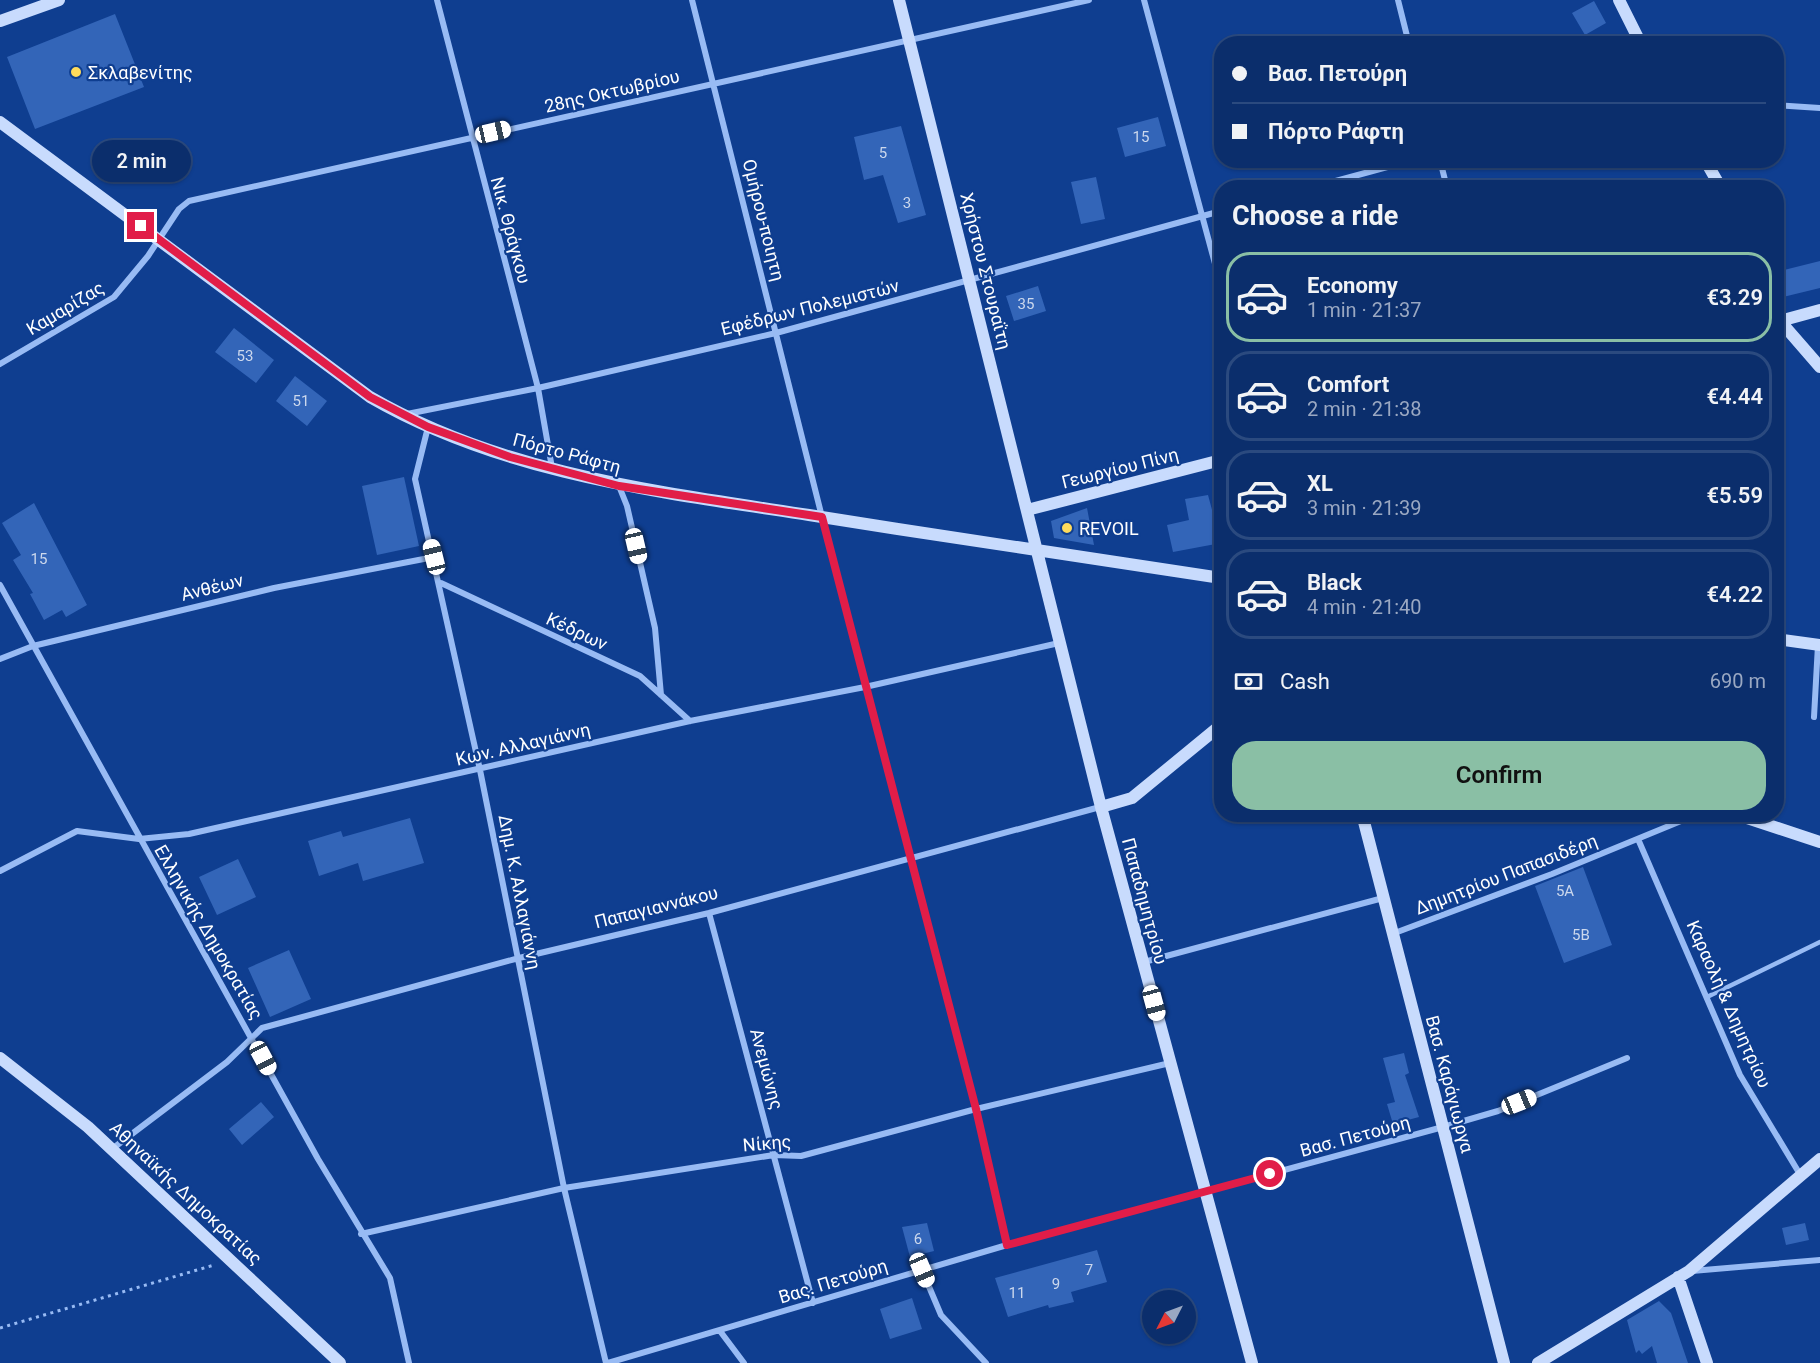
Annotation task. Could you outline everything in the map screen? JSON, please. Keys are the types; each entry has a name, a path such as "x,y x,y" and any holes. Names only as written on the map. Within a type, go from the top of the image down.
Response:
{"main road":[{"path":"0,21 59,0"},
{"name":"Χρήστου Στουραΐτη","path":"899,0 1038,550"},
{"path":"1619,0 1637,36"},
{"name":"Πόρτο Ράφτη","path":"0,122 357,387 402,415 428,427 510,457 619,486 1214,577"},
{"path":"1784,317 1820,310"},
{"path":"1784,326 1820,367"},
{"name":"Γεωργίου Πίνη","path":"1027,510 1214,462"},
{"name":"Παπαδημητρίου","path":"1038,550 1101,807 1252,1363"},
{"path":"1784,640 1819,645"},
{"name":"Παπαγιαννάκου","path":"1101,807 1132,798 1214,731"},
{"name":"Βασ. Καράγιωργα","path":"1364,822 1391,934 1504,1363"},
{"path":"1759,822 1820,842"},
{"name":"Αθηναϊκής Δημοκρατίας","path":"0,1058 112,1149 340,1363"},
{"path":"1538,1363 1683,1274 1802,1176 1820,1158"},
{"path":"1683,1274 1707,1363"}],"street":[{"name":"Νικ. Θράγκου","path":"437,0 538,388 552,469"},
{"name":"Ομήρου-ποιητη","path":"692,0 865,687 976,1109 1007,1245"},
{"name":"28ης Οκτωβρίου","path":"159,239 179,209 189,201 1089,0"},
{"path":"1144,0 1214,260"},
{"path":"1398,0 1407,36"},
{"path":"1784,106 1820,108"},
{"path":"1339,180 1384,168"},
{"name":"Εφέδρων Πολεμιστών","path":"402,415 538,388 776,333 970,282 1214,213"},
{"name":"Καμαρίζας","path":"0,364 114,297 159,239"},
{"name":"Δημ. Κ. Αλλαγιάννη","path":"428,427 415,479 441,583 564,1188 607,1363"},
{"path":"619,486 627,506 655,628 661,695"},
{"name":"Ανθέων","path":"0,659 33,646 274,588 434,557"},
{"name":"Κέδρων","path":"441,583 640,676 690,721"},
{"name":"Ελληνικής Δημοκρατίας","path":"0,585 361,1234 390,1278 409,1363"},
{"name":"Κων. Αλλαγιάννη","path":"0,871 77,831 139,838 189,834 690,721 865,687 1060,642"},
{"path":"1814,717 1819,645"},
{"name":"Παπαγιαννάκου","path":"112,1149 227,1062 262,1028 519,958 709,912 1101,807"},
{"name":"Δημητρίου Παπασιδέρη","path":"1391,934 1679,822"},
{"name":"Καραολή & Δημητρίου","path":"1638,839 1740,1075 1802,1176"},
{"path":"1143,962 1383,898"},
{"name":"Ανεμώνης","path":"709,912 813,1304"},
{"name":"Βασ. Πετούρη","path":"1206,1192 1498,1111 1627,1058"},
{"name":"Νίκης","path":"361,1234 564,1188 774,1155 801,1156 976,1109 1171,1063"},
{"name":"Βας. Πετούρη","path":"607,1363 1007,1245 1206,1192"},
{"path":"1683,1274 1820,1260"},
{"path":"922,1270 941,1315 986,1363"},
{"path":"720,1331 744,1363"}],"lane":[{"path":"1707,997 1820,942"}],"path":[{"path":"0,1328 231,1260"}],"building":[{"path":"1594,1 1606,23 1585,35 1572,13"},
{"name":"Σκλαβενίτης","path":"115,14 144,87 35,129 7,57"},
{"path":"1158,117 1166,146 1125,157 1117,128"},
{"path":"901,126 926,215 898,223 883,175 864,180 854,137"},
{"path":"1096,177 1105,219 1081,224 1071,182"},
{"path":"1820,261 1820,288 1784,297 1784,270"},
{"path":"1038,286 1046,311 1014,321 1006,296"},
{"path":"234,328 274,360 256,383 215,352"},
{"path":"295,376 327,401 307,426 276,401"},
{"path":"404,477 419,546 377,555 362,486"},
{"path":"1208,495 1214,517 1214,544 1173,552 1167,525 1189,520 1185,499"},
{"path":"34,503 87,605 66,617 62,610 44,620 30,594 33,593 13,560 21,555 2,523"},
{"path":"1087,508 1094,545 1054,538 1051,521"},
{"path":"410,818 424,863 363,881 358,863 319,876 308,841 341,831 343,837"},
{"path":"238,859 256,897 217,915 199,877"},
{"path":"1583,867 1612,945 1564,963 1535,886"},
{"path":"289,950 311,999 270,1017 248,968"},
{"path":"1404,1053 1409,1073 1405,1075 1419,1117 1393,1124 1387,1104 1395,1102 1383,1058"},
{"path":"261,1102 274,1117 242,1145 229,1129"},
{"path":"927,1223 934,1251 910,1257 902,1227"},
{"path":"1805,1223 1809,1240 1786,1245 1782,1228"},
{"path":"1097,1250 1107,1282 1071,1292 1074,1302 1049,1308 1048,1305 1008,1317 995,1278"},
{"path":"912,1298 922,1329 890,1339 880,1309"},
{"path":"1659,1301 1671,1313 1688,1363 1657,1363 1652,1346 1642,1354 1639,1350 1636,1353 1627,1320"}],"place":[{"name":"Σκλαβενίτης","path":"76,72"},
{"name":"REVOIL","path":"1067,528"}],"route":[{"path":"141,226 370,397 428,427 510,457 619,486 822,517 976,1109 1007,1245 1270,1174"}]}
